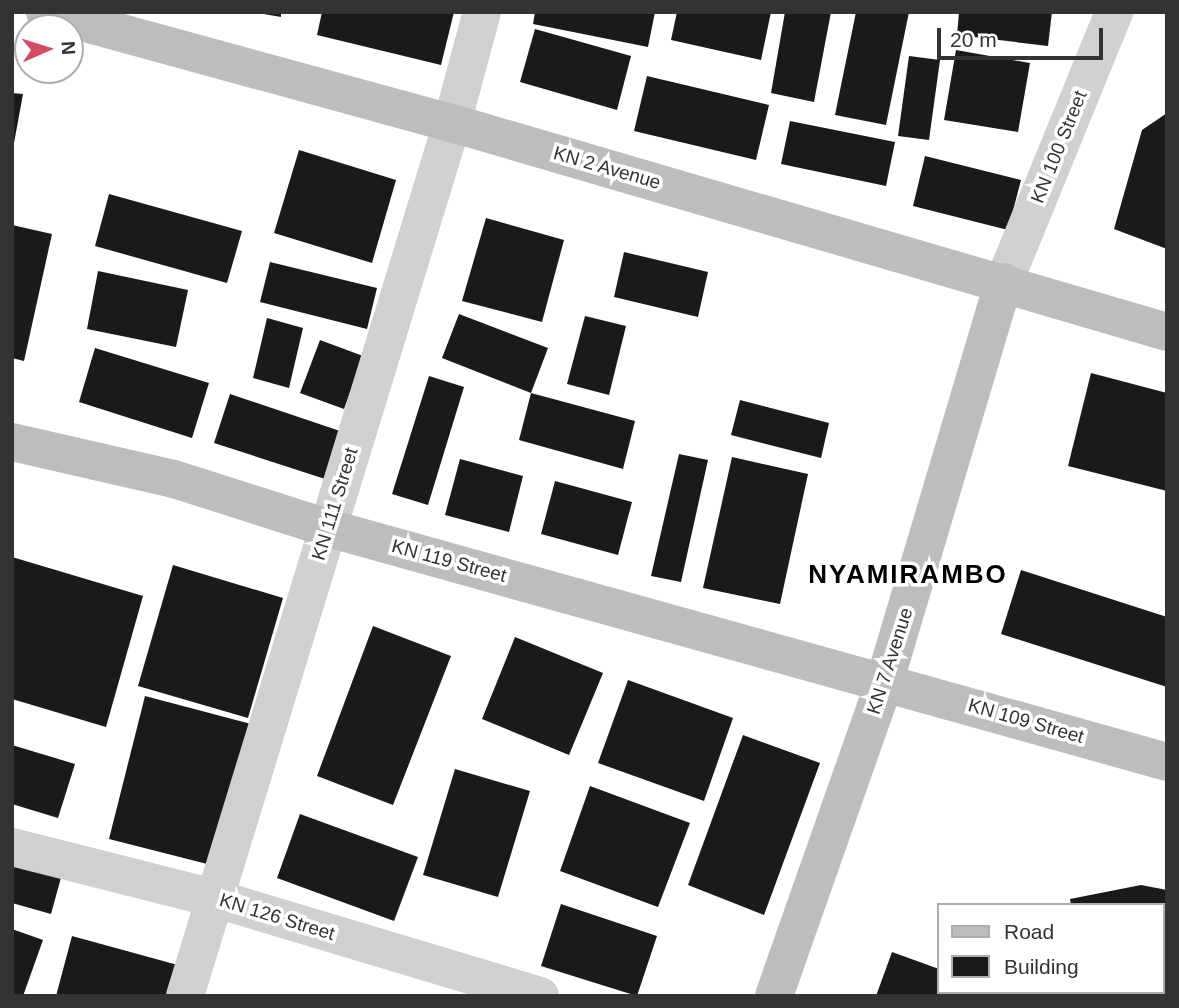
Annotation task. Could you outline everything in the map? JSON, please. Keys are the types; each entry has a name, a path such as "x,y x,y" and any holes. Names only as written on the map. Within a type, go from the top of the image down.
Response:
{"main road":[{"name":"KN 2 Avenue","path":"46,12 452,123 1004,282 1167,332"},
{"name":"KN 7 Avenue","path":"775,996 885,680 1004,282"},
{"name":"KN 119 Street","path":"12,442 174,479 328,528 885,680"},
{"name":"KN 109 Street","path":"885,680 1167,762"}],"street":[{"name":"KN 111 Street","path":"185,996 217,899 452,123 482,12"},
{"name":"KN 100 Street","path":"1004,282 1114,12"},
{"name":"KN 126 Street","path":"12,847 217,899 540,996"}],"building":[{"path":"253,12 281,12 281,17"},
{"path":"322,12 454,12 441,65 317,35"},
{"path":"535,12 655,12 648,47 533,24"},
{"path":"677,12 771,12 761,60 671,40"},
{"path":"785,12 831,12 814,102 771,93"},
{"path":"856,12 909,12 886,125 835,115"},
{"path":"959,12 1052,12 1048,46 957,35"},
{"path":"535,29 631,56 617,110 520,82"},
{"path":"956,50 1030,63 1018,132 944,120"},
{"path":"909,56 940,60 929,140 898,136"},
{"path":"647,76 769,105 756,160 634,131"},
{"path":"12,93 23,94 14,143 12,142"},
{"path":"1167,113 1167,249 1114,229 1142,130"},
{"path":"790,121 895,142 886,186 781,164"},
{"path":"299,150 396,180 372,263 274,233"},
{"path":"925,156 1021,180 1008,230 913,206"},
{"path":"109,194 242,231 227,283 95,246"},
{"path":"486,218 564,240 542,322 462,301"},
{"path":"12,225 52,234 24,361 12,358"},
{"path":"624,252 708,272 698,317 614,297"},
{"path":"270,262 377,288 367,329 260,302"},
{"path":"98,271 188,290 176,347 87,329"},
{"path":"459,314 548,348 531,393 442,358"},
{"path":"585,316 626,326 609,395 567,384"},
{"path":"267,318 303,328 289,388 253,378"},
{"path":"320,340 363,356 344,409 300,393"},
{"path":"95,348 209,383 192,438 79,402"},
{"path":"1091,373 1167,393 1167,491 1068,466"},
{"path":"429,376 464,387 428,505 392,494"},
{"path":"531,393 635,421 623,469 519,440"},
{"path":"230,394 340,431 325,479 214,443"},
{"path":"740,400 829,423 821,458 731,435"},
{"path":"679,454 708,460 681,582 651,576"},
{"path":"732,457 808,474 780,604 703,588"},
{"path":"460,459 523,476 509,532 445,515"},
{"path":"555,481 632,502 618,555 541,534"},
{"path":"12,557 143,596 106,727 12,699"},
{"path":"173,565 283,598 248,718 138,686"},
{"path":"1021,570 1167,617 1167,687 1001,634"},
{"path":"373,626 451,656 393,805 317,776"},
{"path":"515,637 603,673 569,755 482,719"},
{"path":"628,680 733,718 704,801 598,763"},
{"path":"145,696 251,724 215,866 109,839"},
{"path":"743,735 820,763 764,915 688,885"},
{"path":"12,745 75,764 58,818 12,804"},
{"path":"455,769 530,791 498,897 423,875"},
{"path":"590,786 690,823 658,907 560,871"},
{"path":"300,814 418,857 394,921 277,878"},
{"path":"12,836 68,852 51,914 12,903"},
{"path":"1141,885 1167,890 1167,950 1165,903 1071,903 1070,899"},
{"path":"561,904 657,936 637,996 541,966"},
{"path":"12,929 43,940 23,996 12,996"},
{"path":"72,936 185,967 177,996 56,996"},
{"path":"892,952 937,968 937,994 942,996 876,996"},
{"path":"962,994 1092,994 1092,996"}],"district":[{"name":"NYAMIRAMBO","path":"908,575"}]}
